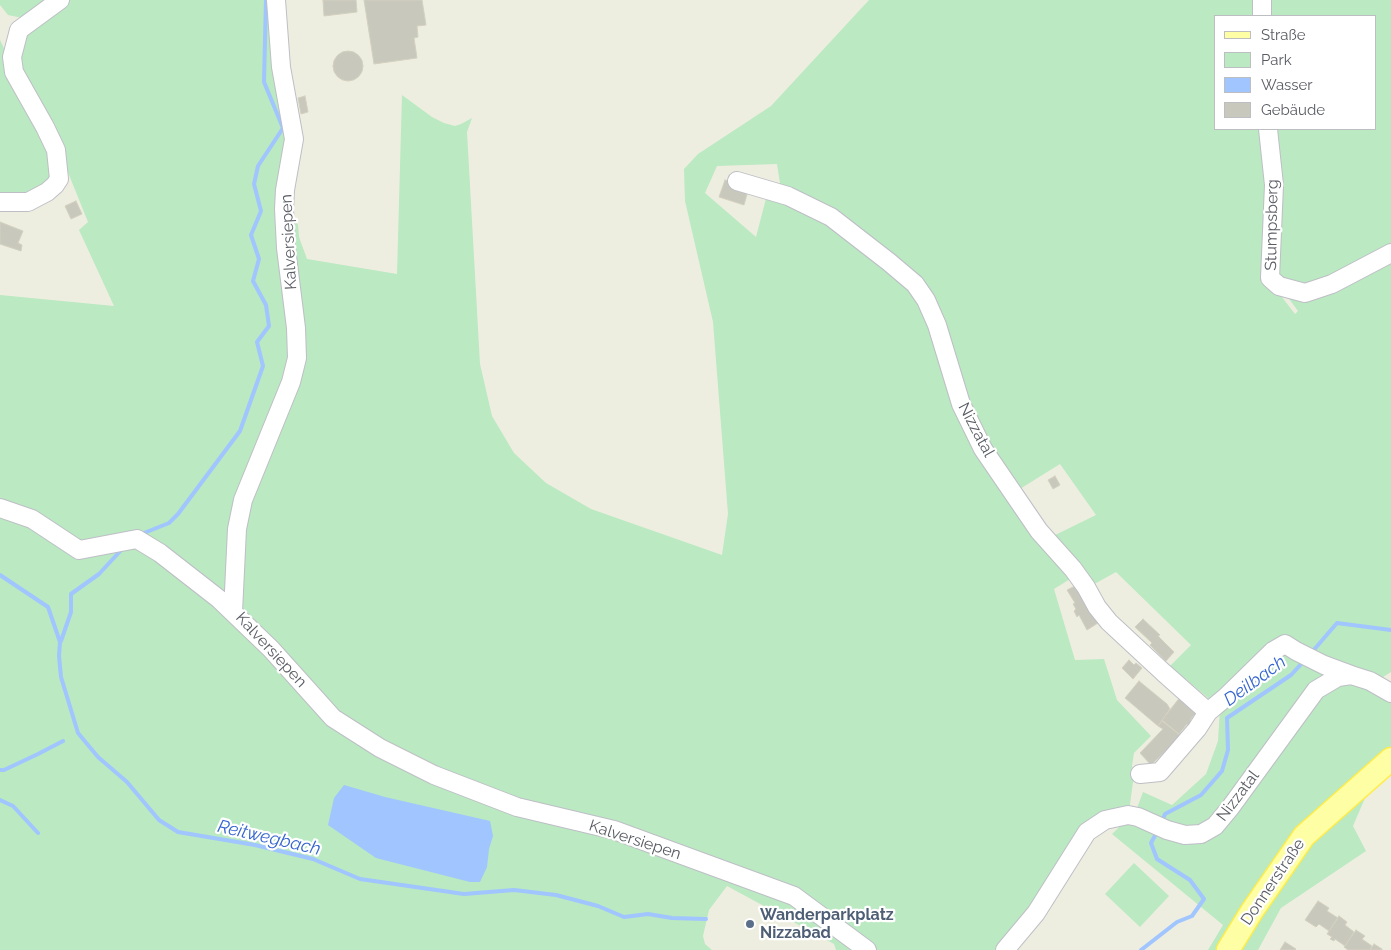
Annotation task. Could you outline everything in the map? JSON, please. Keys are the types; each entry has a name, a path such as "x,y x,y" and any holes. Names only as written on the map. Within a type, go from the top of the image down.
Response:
{"main road":[{"name":"Donnerstraße","path":"1228,950 1252,911 1304,836 1391,759"}],"street":[{"path":"0,202 28,202 47,192 55,185 59,178 56,150 14,72 12,57 19,30 60,0"},
{"name":"Kalversiepen","path":"276,0 281,66 294,138 285,190 284,209 287,257 296,328 297,358 291,382 243,500 237,529 233,612 271,649 333,718 380,748 434,775 517,807 614,830 794,896 867,950"},
{"path":"1262,0 1262,15"},
{"name":"Stumpsberg","path":"1268,130 1274,184 1270,278 1279,286 1305,293 1332,284 1391,253"},
{"name":"Nizzatal","path":"737,180 788,196 831,217 890,262 915,284 926,300 937,325 960,404 983,449 1039,531 1073,569 1109,622 1208,712"},
{"path":"0,508 32,519 79,550 137,539 168,559 233,612"},
{"path":"1140,774 1160,772 1197,729 1208,712 1273,651 1285,644 1324,665 1370,681 1391,693"},
{"name":"Nizzatal","path":"1005,950 1036,913 1087,832 1105,820 1128,815 1185,835 1201,834 1215,826 1316,690 1338,677 1351,675"}],"green space":[{"path":"0,0 54,0 27,19 8,15 0,5"},
{"path":"70,0 275,0 279,68 292,138 281,209 293,327 294,360 301,360 288,207 298,225 299,237 307,259 397,274 402,95 432,117 444,123 455,126 472,118 467,132 480,364 492,416 514,453 546,483 591,509 722,555 728,514 713,322 685,201 684,169 698,154 771,106 869,0 1261,0 1261,15 1214,15 1214,130 1266,130 1272,184 1268,279 1295,314 1298,311 1273,277 1277,244 1279,185 1272,130 1376,130 1376,15 1268,15 1269,0 1391,0 1391,672 1380,679 1391,685 1391,765 1371,784 1353,826 1366,851 1281,908 1258,950 1208,950 1223,925 1112,834 1136,811 1143,792 1172,805 1206,774 1218,741 1220,708 1170,666 1191,645 1116,572 1089,587 1049,538 1096,515 1060,464 1015,492 984,448 962,404 939,325 928,300 907,270 840,221 821,209 781,190 777,164 717,166 705,193 756,237 768,191 788,197 832,219 852,234 911,283 924,301 936,325 960,406 982,450 1038,534 1075,576 1054,589 1075,660 1104,659 1117,700 1151,736 1134,753 1132,766 1136,777 1133,782 1129,812 1104,817 1086,830 1030,915 999,950 836,950 834,944 727,886 709,910 703,936 705,944 712,950 0,950 0,295 114,306 79,230 88,222 59,150 15,56 19,40 39,21"},
{"path":"0,40 41,126 55,177 36,194 0,199"},
{"path":"1134,863 1169,896 1140,927 1105,894"}],"water":[{"path":"344,785 385,797 490,821 493,836 487,867 480,882 470,882 376,858 328,825 334,798"}],"building":[{"path":"323,0 356,0 357,12 324,16"},
{"path":"364,0 422,0 426,25 417,26 418,37 414,38 417,58 374,64"},
{"path":"348,51 359,55 363,66 359,77 348,81 337,77 333,66 337,55"},
{"path":"305,96 308,112 301,114 298,98"},
{"path":"725,180 749,187 744,205 719,197"},
{"path":"76,201 82,214 71,219 65,206"},
{"path":"0,222 23,231 18,243 22,245 21,251 0,244"},
{"path":"1055,476 1060,485 1053,489 1048,480"},
{"path":"1077,585 1098,623 1087,630 1079,615 1077,617 1074,611 1076,609 1073,604 1075,603 1067,590"},
{"path":"1143,619 1174,652 1166,661 1150,645 1152,643 1135,627"},
{"path":"1129,660 1134,665 1136,663 1142,668 1133,679 1122,668"},
{"path":"1139,681 1167,704 1170,709 1158,726 1125,698"},
{"path":"1181,696 1199,709 1190,720 1193,722 1190,726 1187,724 1179,734 1162,720"},
{"path":"1162,721 1181,736 1151,765 1140,753 1163,729 1158,726"},
{"path":"1318,901 1329,908 1327,911 1338,918 1329,931 1319,924 1316,927 1305,920"},
{"path":"1339,916 1347,922 1345,925 1354,932 1345,946 1335,939 1334,941 1330,939 1332,937 1327,934"},
{"path":"1356,930 1365,936 1362,939 1372,946 1370,950 1348,950 1344,947"},
{"path":"1285,942 1296,949 1280,950"},
{"path":"1374,944 1382,949 1382,950 1370,950"}],"waterway":[{"path":"144,533 169,523 178,514 240,431 263,366 257,342 269,326 266,305 253,281 259,259 251,235 261,211 254,184 258,166 283,128 264,82 266,0"},
{"path":"61,641 71,612 71,594 99,574 124,547"},
{"name":"Reitwegbach","path":"0,575 48,607 60,642 61,677 78,733 98,757 127,782 159,820 178,832 255,845 313,859 360,879 464,894 514,890 556,895 598,906 624,917 648,914 672,918 706,919"},
{"name":"Deilbach","path":"1312,652 1337,623 1391,630"},
{"name":"Deilbach","path":"1161,823 1165,814 1201,795 1222,771 1228,750 1227,718 1291,675 1304,661"},
{"path":"0,770 4,770 63,741"},
{"path":"0,800 13,806 38,833"},
{"name":"Deilbach","path":"1141,950 1177,922 1192,916 1204,899 1190,880 1157,859 1151,843 1157,832"}],"place":[{"name":"Wanderparkplatz Nizzabad","path":"750,924"}]}
